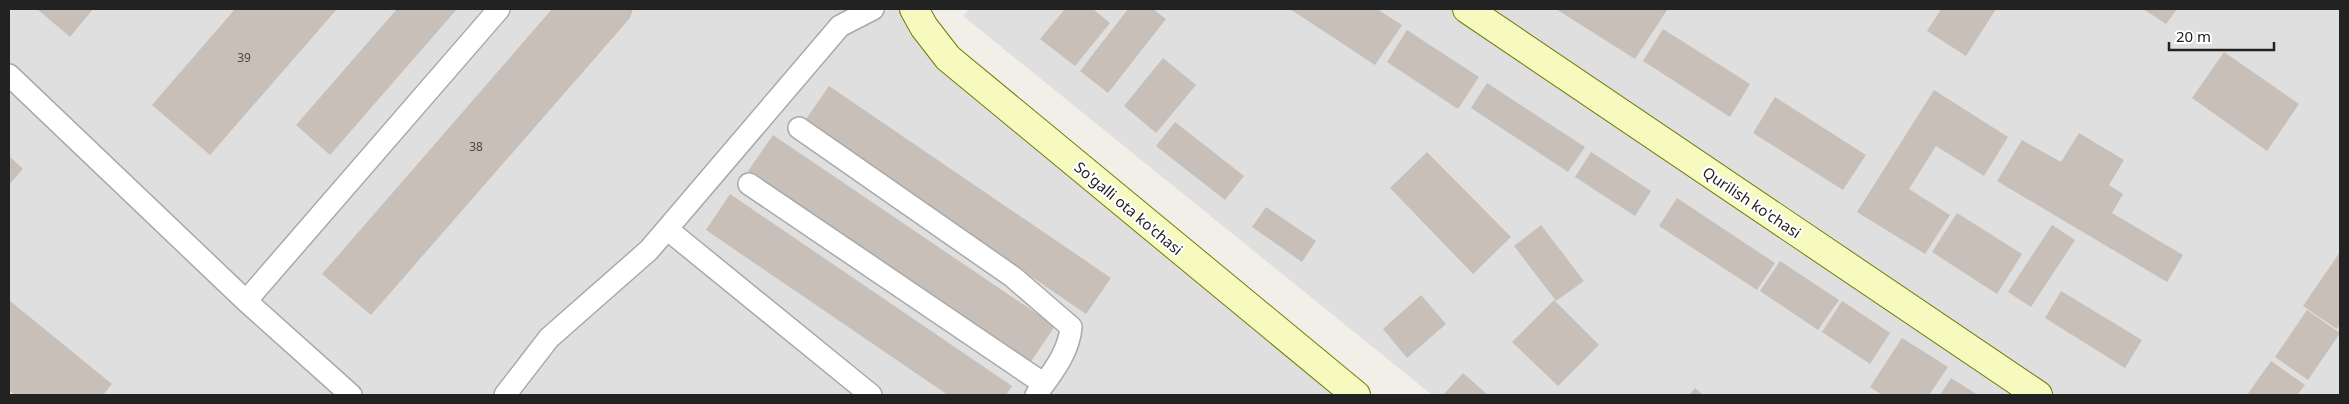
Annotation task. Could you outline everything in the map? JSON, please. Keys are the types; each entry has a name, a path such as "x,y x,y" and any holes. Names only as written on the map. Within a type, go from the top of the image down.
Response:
{"street":[{"name":"So'galli ota ko'chasi","path":"914,9 924,27 948,58 1356,395"},
{"name":"Qurilish ko'chasi","path":"1467,9 2038,395"}],"lane":[{"path":"246,301 498,9"},
{"path":"505,395 549,338 649,250 840,26 873,9"},
{"path":"9,75 246,301 351,395"},
{"path":"749,184 1040,389 1063,356 1070,340 1071,327 1013,277 799,128"},
{"path":"667,228 871,395"}],"shaded area":[{"path":"9,9 914,9 924,27 1356,395 9,395"},
{"path":"969,9 2340,9 2340,395 1432,395 963,16"}],"building":[{"path":"37,9 93,9 70,37"},
{"path":"235,9 337,9 210,155 152,105"},
{"path":"397,9 457,9 330,155 296,125"},
{"path":"552,9 633,9 630,18 371,315 322,274"},
{"path":"1065,9 1093,9 1110,23 1075,66 1040,39"},
{"path":"1128,9 1153,9 1166,19 1108,93 1080,71"},
{"path":"1290,9 1377,9 1402,25 1375,65"},
{"path":"1556,9 1666,9 1667,10 1635,59"},
{"path":"1941,9 1996,9 1966,56 1927,31"},
{"path":"2143,9 2177,9 2166,24"},
{"path":"1663,29 1750,84 1730,117 1643,61"},
{"path":"1407,30 1479,77 1458,109 1387,62"},
{"path":"2224,52 2299,104 2267,151 2192,98"},
{"path":"1163,58 1196,85 1156,133 1124,106"},
{"path":"1487,83 1585,147 1568,172 1471,108"},
{"path":"829,86 1111,278 1086,314 804,122"},
{"path":"1934,90 2008,137 1984,176 1936,146 1909,189 1950,215 1925,254 1857,212"},
{"path":"1775,97 1866,155 1843,190 1753,133"},
{"path":"1175,122 1244,176 1225,200 1156,146"},
{"path":"2079,133 2124,160 2109,185 2123,194 2112,213 2183,255 2167,282 1997,181 2022,140 2061,162"},
{"path":"773,135 1055,326 1030,363 748,171"},
{"path":"1427,152 1511,237 1473,274 1390,188"},
{"path":"1591,152 1651,191 1635,216 1575,177"},
{"path":"9,156 23,169 9,185"},
{"path":"730,194 1012,386 1006,395 948,395 706,230"},
{"path":"1677,198 1775,263 1757,290 1659,226"},
{"path":"1266,207 1316,241 1302,262 1252,227"},
{"path":"1957,213 2022,254 1997,294 1932,252"},
{"path":"1541,225 1584,281 1556,301 1514,246"},
{"path":"2052,225 2075,240 2031,307 2008,292"},
{"path":"2340,252 2340,324 2337,329 2303,306"},
{"path":"1780,261 1839,300 1818,330 1760,291"},
{"path":"2061,291 2142,340 2125,368 2045,318"},
{"path":"1421,295 1446,324 1407,358 1383,329"},
{"path":"1554,300 1599,345 1558,386 1512,342"},
{"path":"10,301 112,384 103,395 15,395 9,390"},
{"path":"1842,301 1890,333 1870,364 1822,332"},
{"path":"2307,310 2340,333 2308,380 2275,357"},
{"path":"1902,338 1948,367 1929,395 1882,395 1870,387"},
{"path":"2271,361 2305,385 2297,395 2247,395"},
{"path":"1463,373 1488,395 1443,395"},
{"path":"1951,378 1978,395 1940,395"},
{"path":"1695,388 1703,395 1689,395"}]}
